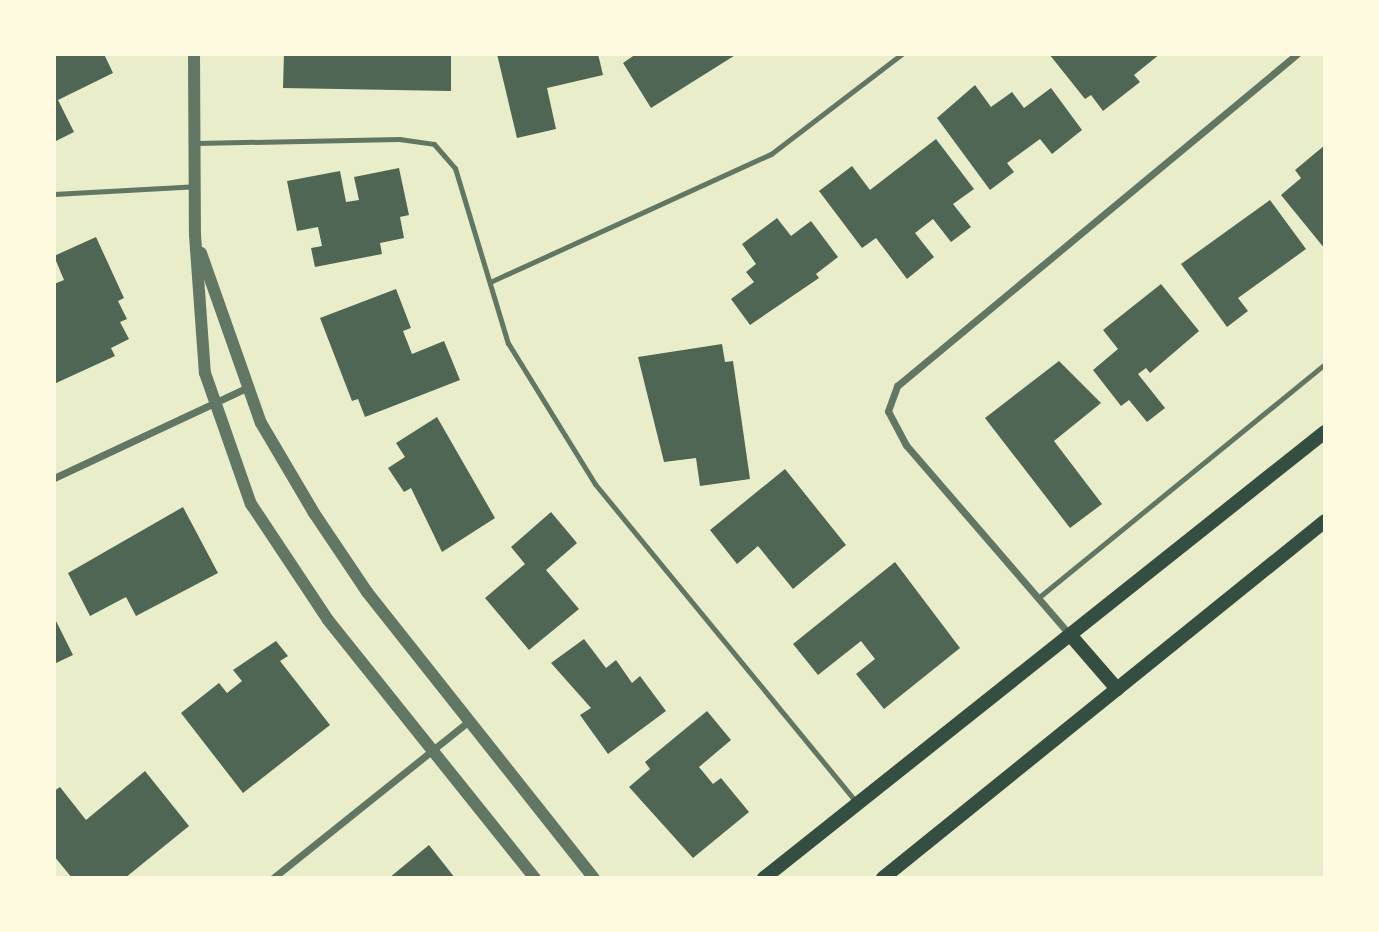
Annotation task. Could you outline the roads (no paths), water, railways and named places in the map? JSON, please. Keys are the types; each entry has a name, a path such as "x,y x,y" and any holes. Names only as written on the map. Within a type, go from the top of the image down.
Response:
{"main road":[{"path":"764,878 1072,637 1325,432"},
{"path":"883,878 1325,521"},
{"path":"1072,637 1117,689"}],"street":[{"path":"194,54 195,235 212,404 251,504 328,620 535,878"},
{"path":"1072,637 906,445 888,411 897,386 1297,54"},
{"path":"195,235 261,423 314,513 469,721 594,878"},
{"path":"54,478 248,387"},
{"path":"273,878 469,721"}],"lane":[{"path":"490,282 771,153 902,54"},
{"path":"195,143 399,139 434,144 455,167 508,343 596,484 858,804"},
{"path":"54,194 195,186"},
{"path":"1038,598 1325,364"}]}
